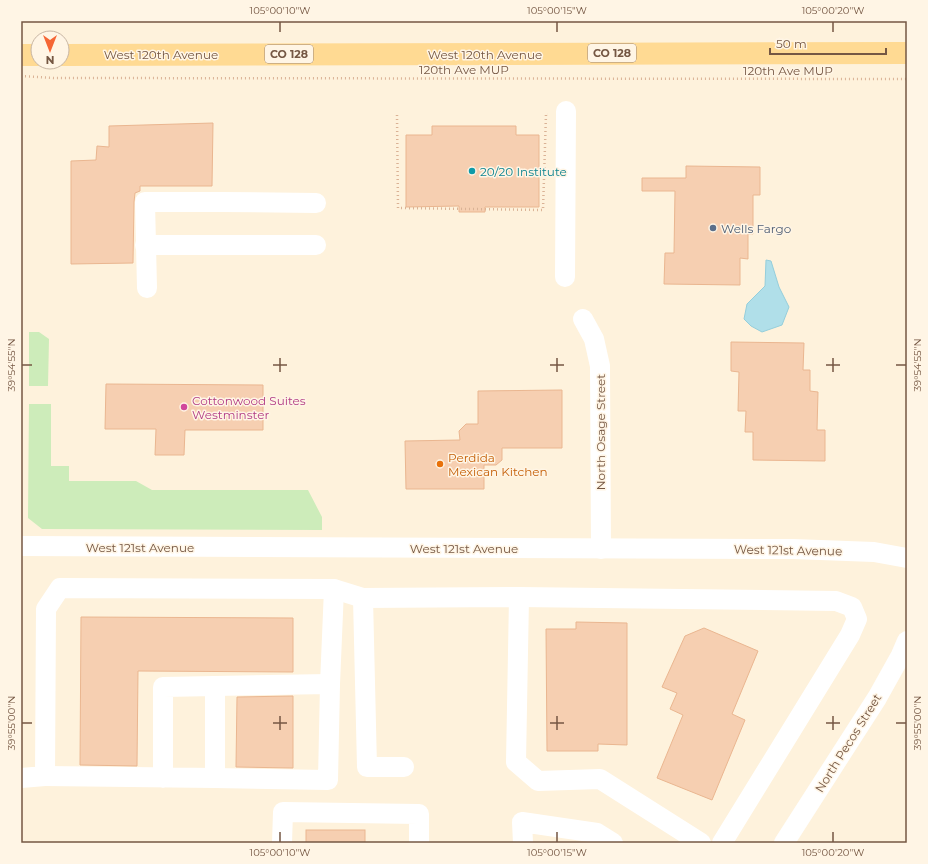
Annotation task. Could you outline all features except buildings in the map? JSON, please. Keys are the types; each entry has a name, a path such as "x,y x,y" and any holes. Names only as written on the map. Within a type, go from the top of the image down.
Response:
{"main road":[{"name":"West 120th Avenue","path":"70,55 907,53"}],"street":[{"path":"565,277 566,111"},
{"path":"147,288 144,202 316,203"},
{"path":"145,245 316,245"},
{"name":"North Osage Street","path":"583,319 594,339 600,366 601,549"},
{"name":"West 121st Avenue","path":"21,546 792,549 874,552 907,558"},
{"path":"46,776 46,609 60,588 334,589 363,598 519,596 836,601 852,607 856,619 850,635 722,843"},
{"path":"21,778 46,776 328,780 334,589"},
{"path":"519,596 516,762 538,781 600,779 701,843"},
{"path":"363,598 367,768 404,767"},
{"name":"North Pecos Street","path":"784,843 877,698 901,655 907,641"},
{"path":"163,778 163,687 330,684"},
{"path":"215,686 215,778"},
{"path":"282,843 283,812 419,814 419,843"},
{"path":"523,843 522,822 597,833 613,843"}],"path":[{"name":"120th Ave MUP","path":"21,76 85,78 907,79"},
{"path":"397,116 398,208 543,210 546,114"}],"green space":[{"path":"29,332 39,332 49,339 48,386 29,386"},
{"path":"29,404 51,404 51,466 69,466 69,481 136,481 152,490 308,490 322,517 322,530 42,529 28,518"}],"water":[{"path":"766,260 771,261 779,287 789,307 782,325 762,332 751,326 744,319 747,304 765,286"}],"place":[{"name":"20/20 Institute","path":"472,171"},
{"name":"Wells Fargo","path":"713,228"},
{"name":"Cottonwood Suites Westminster","path":"184,407"},
{"name":"Perdida Mexican Kitchen","path":"440,464"}]}
